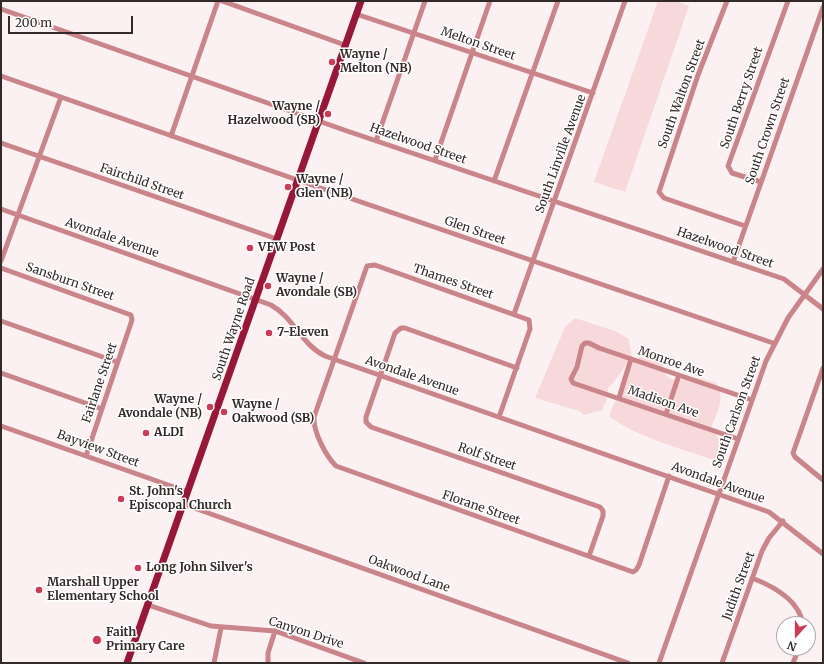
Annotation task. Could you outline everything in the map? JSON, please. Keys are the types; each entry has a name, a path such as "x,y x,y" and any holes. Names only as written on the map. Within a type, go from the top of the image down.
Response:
{"main road":[{"name":"South Wayne Road","path":"127,663 361,1"}],"street":[{"path":"171,136 218,1"},
{"path":"222,1 345,44"},
{"path":"376,141 425,1"},
{"path":"435,160 490,1"},
{"path":"494,181 558,1"},
{"name":"South Linville Avenue","path":"514,314 625,1"},
{"name":"South Walton Street","path":"727,1 698,75 659,194 664,198 745,226"},
{"name":"South Berry Street","path":"761,182 732,173 728,166 788,1"},
{"name":"South Crown Street","path":"733,262 823,7"},
{"name":"Hazelwood Street","path":"1,9 376,141 787,280 823,309"},
{"name":"Melton Street","path":"356,14 593,93"},
{"name":"Glen Street","path":"1,76 298,180 774,343"},
{"path":"1,262 60,97"},
{"name":"Fairchild Street","path":"1,143 277,240"},
{"name":"Avondale Avenue","path":"1,209 256,299 280,310 293,324 308,345 320,353 334,359 770,512 823,554"},
{"name":"Thames Street","path":"334,359 364,269 370,264 514,314 528,319 531,325 500,417"},
{"name":"Sansburn Street","path":"1,268 130,313 132,316"},
{"name":"South Carlson Street","path":"659,663 752,400 774,343 788,318 823,269"},
{"name":"Fairlane Street","path":"86,456 132,316"},
{"path":"1,321 117,362"},
{"path":"380,375 395,333 399,328 405,328 517,368"},
{"name":"Monroe Ave","path":"580,386 573,383 571,379 577,367 582,346 585,343 589,343 631,359 752,400"},
{"name":"Florane Street","path":"334,359 314,422 316,430 327,453 336,466 630,571 636,570 669,476"},
{"path":"619,398 631,359"},
{"path":"823,368 794,449 794,455 823,480"},
{"path":"1,373 102,409"},
{"name":"Rolf Street","path":"380,375 366,416 366,422 369,426 598,506 603,511 603,516 589,556"},
{"path":"666,414 679,375"},
{"name":"Madison Ave","path":"580,386 738,439"},
{"name":"Bayview Street","path":"1,426 188,492"},
{"name":"Oakwood Lane","path":"184,504 628,663"},
{"name":"Judith Street","path":"722,663 752,578 766,545 783,521"},
{"path":"752,578 771,586 792,603 799,611 801,616"},
{"name":"Canyon Drive","path":"148,605 199,623 222,628 275,631 364,663"},
{"path":"214,663 222,628"},
{"path":"268,663 268,653 275,631"}],"shaded area":[{"path":"658,1 676,1 689,6 625,192 594,182"},
{"path":"575,318 615,331 629,339 632,358 608,388 607,399 602,410 584,415 579,411 535,398 565,327"},
{"path":"660,353 666,375 671,379 679,380 697,378 715,382 719,388 721,400 720,405 711,428 722,443 716,461 648,437 622,425 610,417 611,410 626,368 643,356"}],"place":[{"name":"Wayne / Melton (NB)","path":"332,62"},
{"name":"Wayne / Hazelwood (SB)","path":"328,114"},
{"name":"Wayne / Glen (NB)","path":"288,187"},
{"name":"VFW Post","path":"250,248"},
{"name":"Wayne / Avondale (SB)","path":"268,286"},
{"name":"7-Eleven","path":"269,333"},
{"name":"Wayne / Avondale (NB)","path":"210,407"},
{"name":"Wayne / Oakwood (SB)","path":"224,412"},
{"name":"ALDI","path":"146,433"},
{"name":"St. John's Episcopal Church","path":"121,499"},
{"name":"Long John Silver's","path":"138,568"},
{"name":"Marshall Upper Elementary School","path":"39,590"},
{"name":"Faith Primary Care","path":"97,640"}]}
